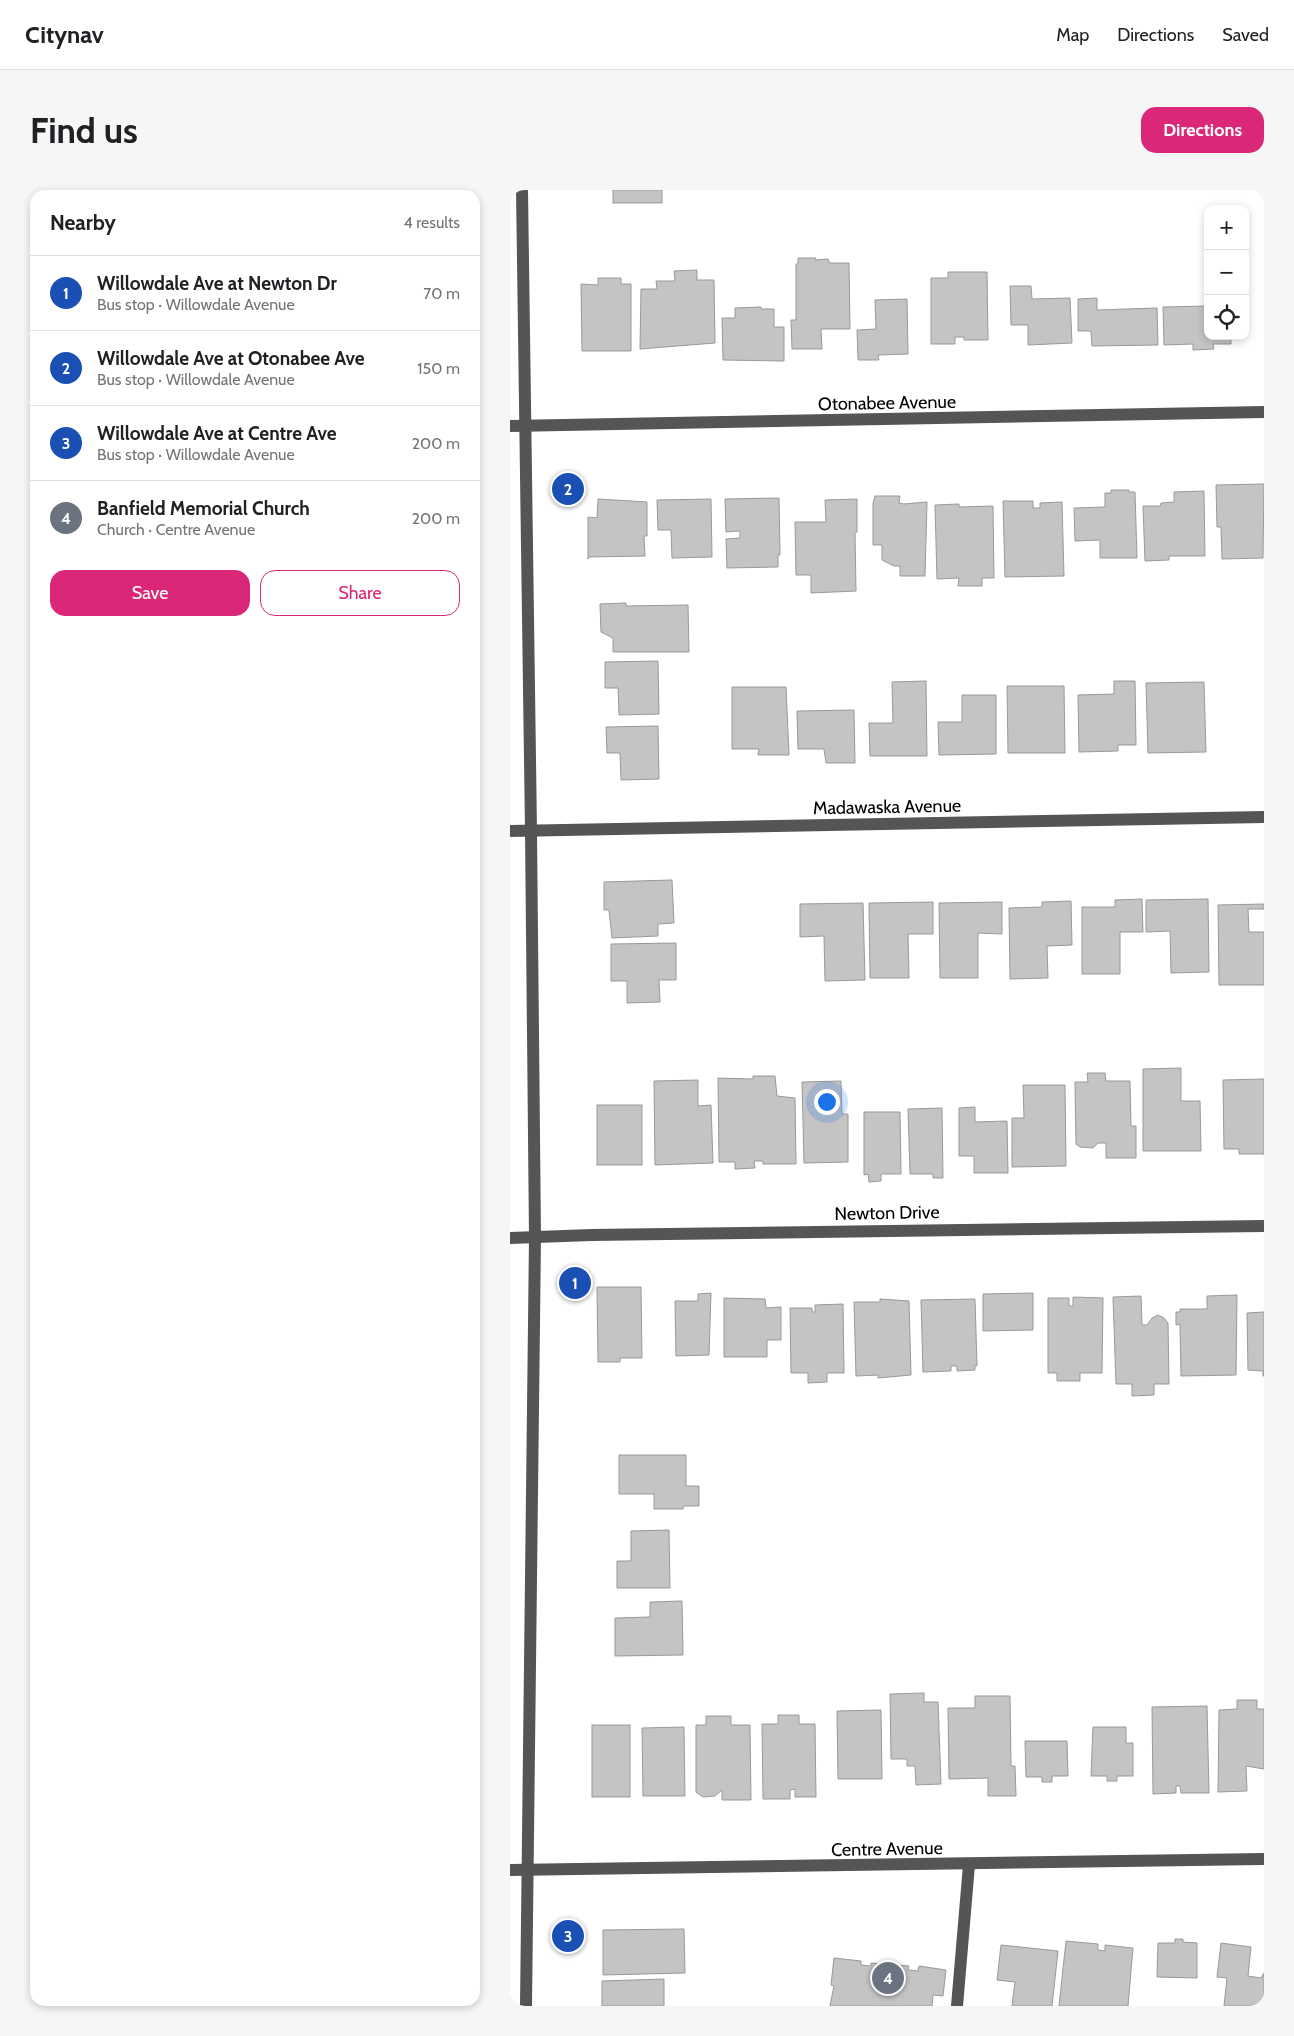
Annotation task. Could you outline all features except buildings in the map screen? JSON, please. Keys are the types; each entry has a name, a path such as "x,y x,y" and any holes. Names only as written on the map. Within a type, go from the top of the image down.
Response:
{"street":[{"path":"522,190 531,831 534,1237 526,2006"},
{"name":"Otonabee Avenue","path":"510,426 1264,412"},
{"name":"Madawaska Avenue","path":"510,831 1264,817"},
{"name":"Newton Drive","path":"510,1238 1264,1226"},
{"name":"Centre Avenue","path":"510,1870 1264,1860"},
{"path":"957,2006 969,1865"}],"place":[{"name":"Willowdale Ave at Otonabee Ave","path":"568,489"},
{"name":"Willowdale Ave at Newton Dr","path":"575,1283"},
{"name":"Willowdale Ave at Centre Ave","path":"568,1936"},
{"name":"Banfield Memorial Church","path":"888,1978"}]}
